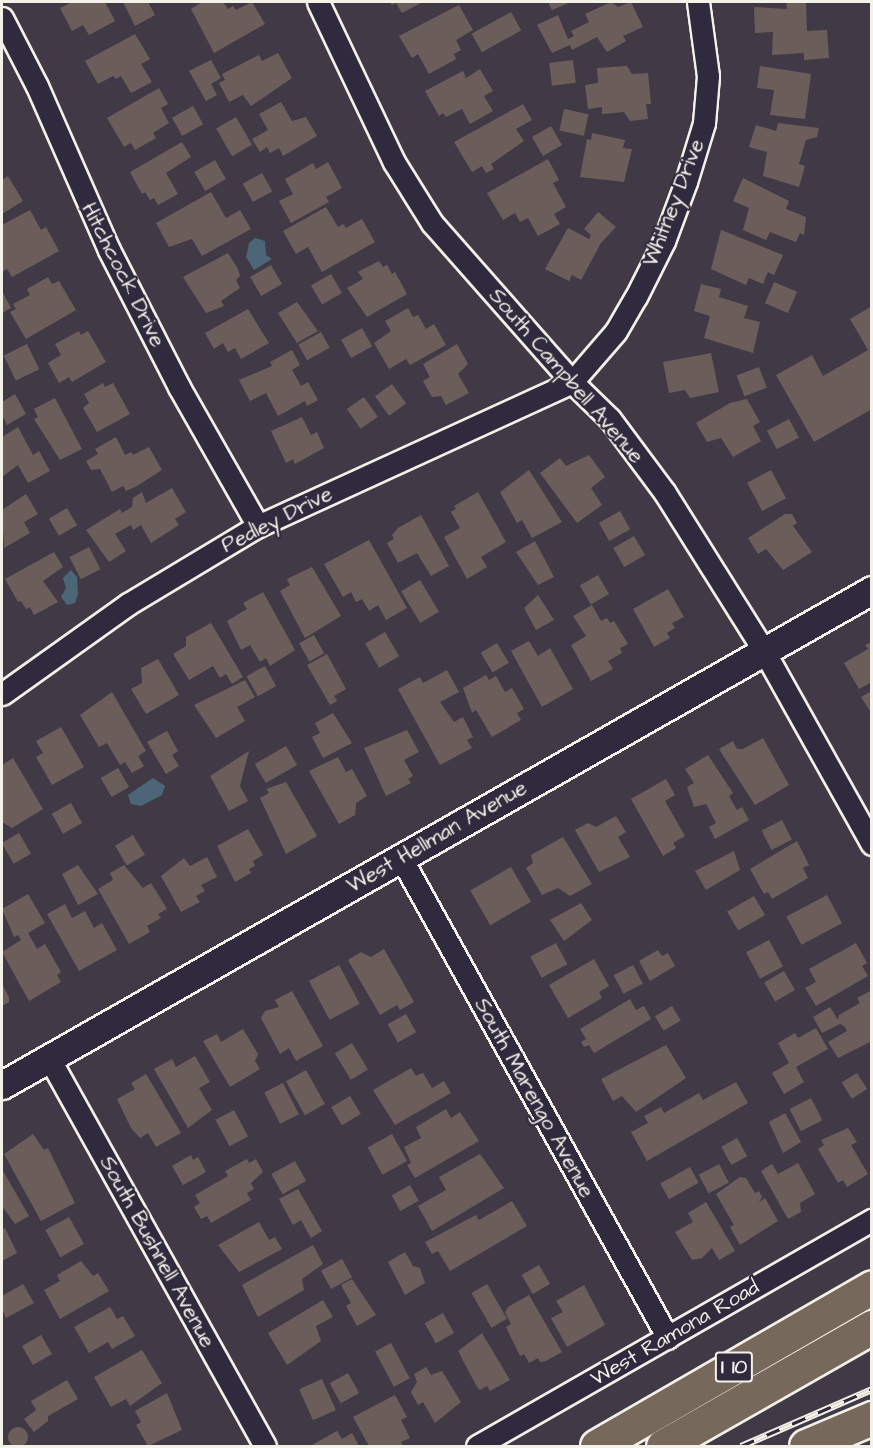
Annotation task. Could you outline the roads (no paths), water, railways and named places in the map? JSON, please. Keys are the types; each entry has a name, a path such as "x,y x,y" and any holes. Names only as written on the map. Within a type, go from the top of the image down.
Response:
{"highway":[{"name":"I 10","path":"597,1446 872,1287"},
{"path":"663,1446 872,1327"},
{"path":"806,1446 872,1418"}],"street":[{"name":"South Campbell Avenue","path":"318,2 394,162 432,223 572,382 610,419 665,493 764,651 872,844"},
{"name":"Whitney Drive","path":"572,382 621,322 664,242 686,182 704,123 708,76 698,2"},
{"name":"Hitchcock Drive","path":"2,18 37,86 109,250 179,387 258,526"},
{"name":"Pedley Drive","path":"3,688 128,604 258,526 572,382"},
{"name":"West Hellman Avenue","path":"2,1085 872,590"},
{"name":"South Marengo Avenue","path":"401,858 668,1338"},
{"name":"South Bushnell Avenue","path":"48,1058 265,1446"},
{"name":"West Ramona Road","path":"477,1446 872,1220"}],"water":[{"path":"255,238 265,241 266,255 272,259 254,270 246,257 249,243"},
{"path":"71,570 77,577 78,594 75,603 67,605 61,597 66,588 63,578"},
{"path":"153,778 165,786 162,795 141,806 131,804 128,795"}],"railway":[{"path":"741,1446 872,1389"}]}
